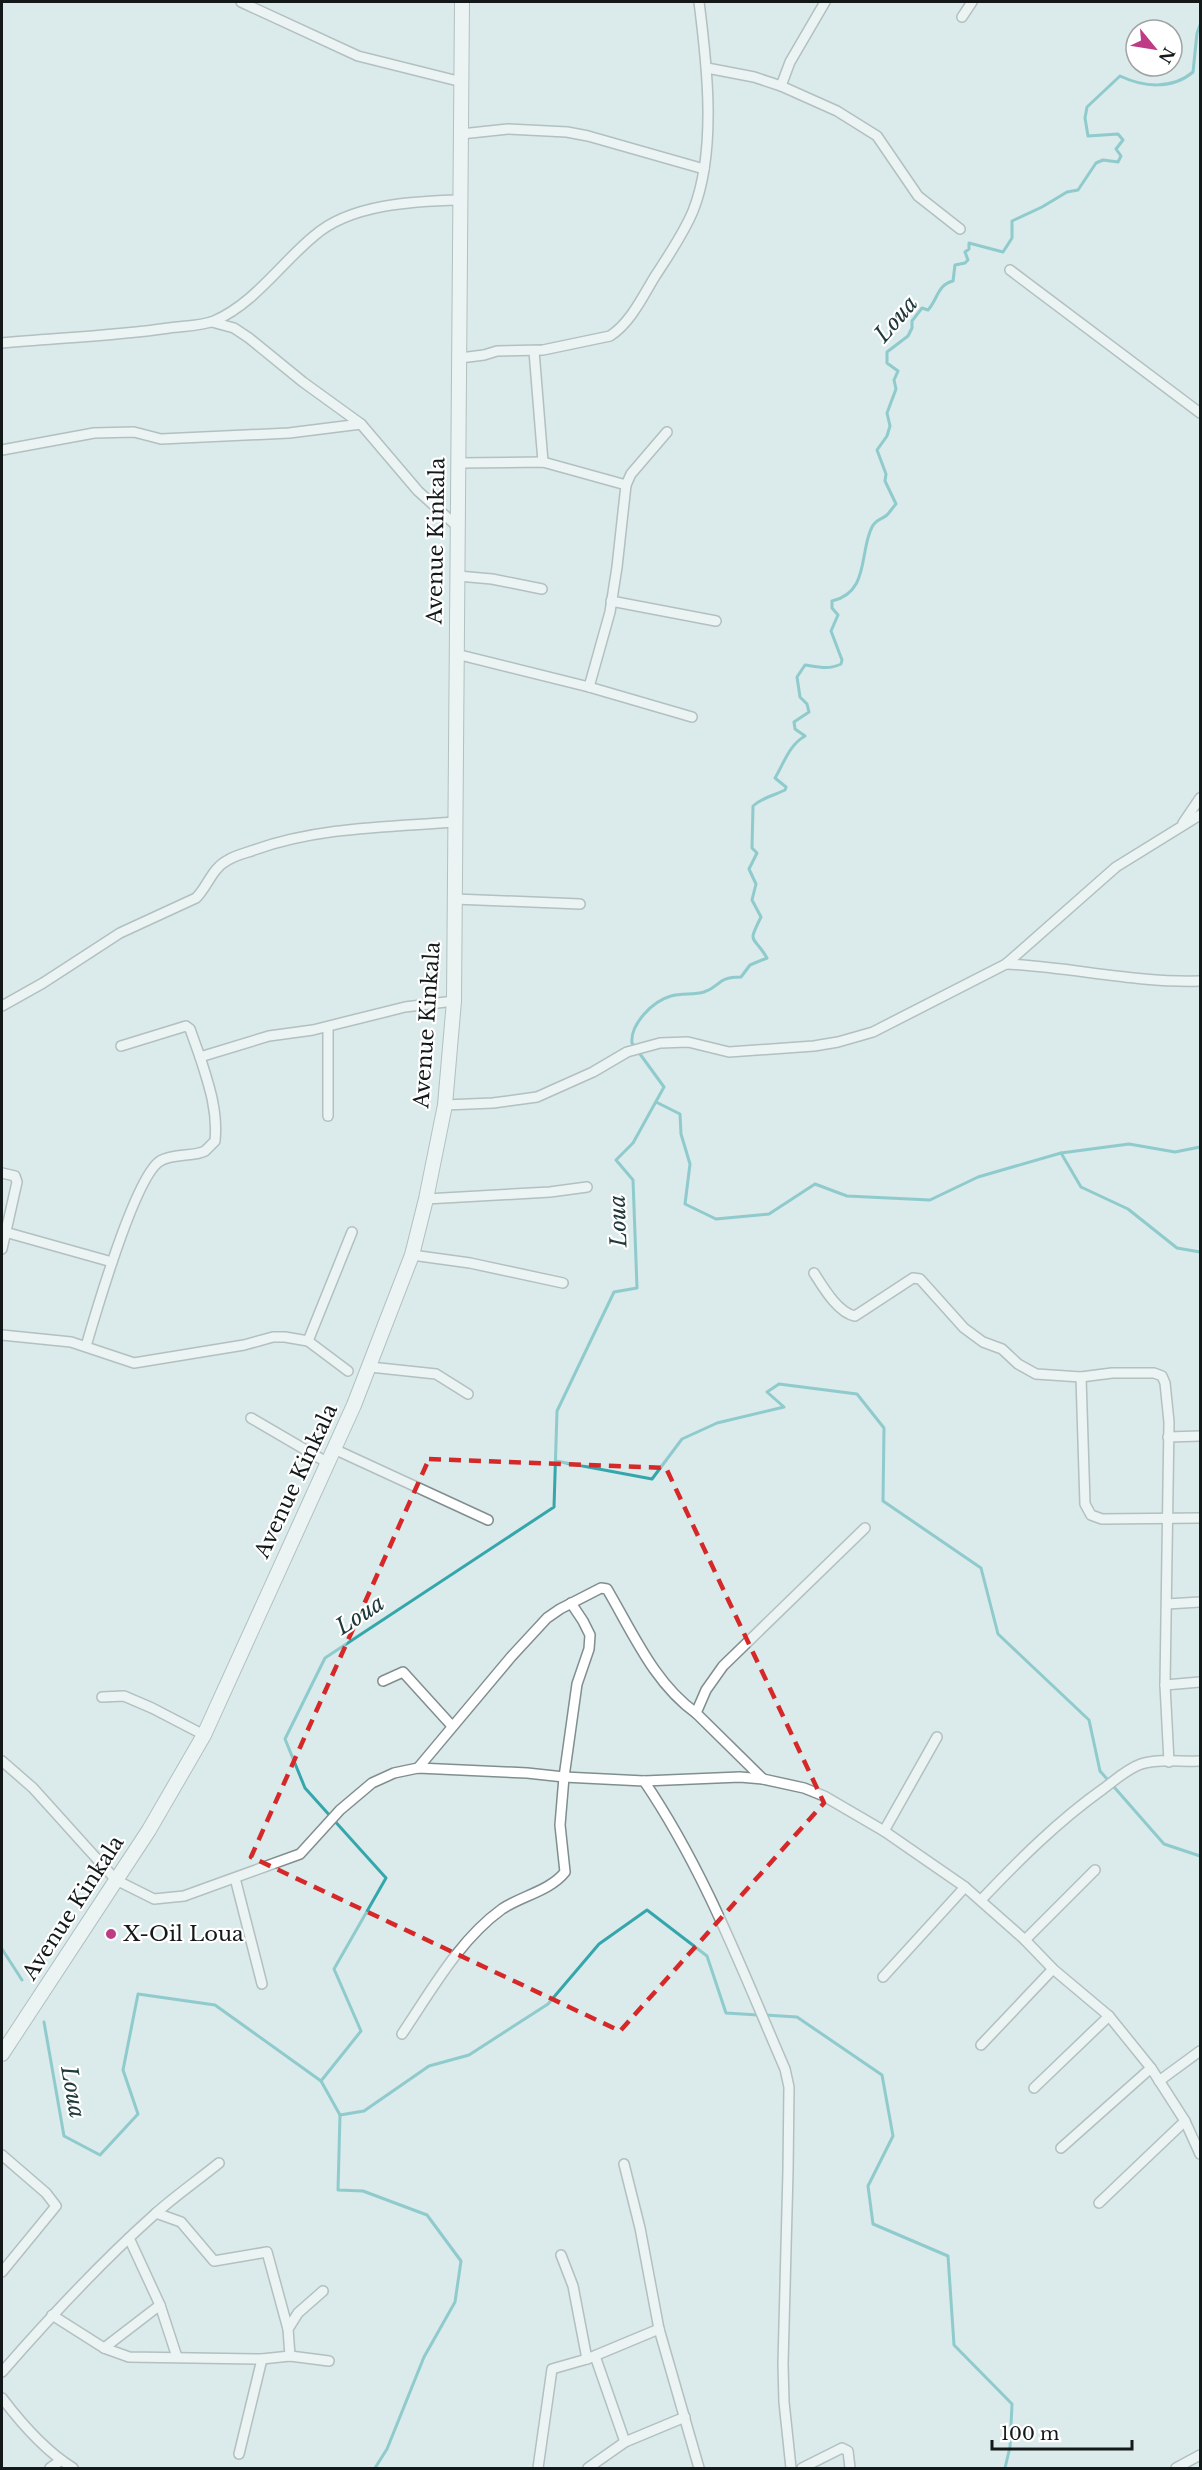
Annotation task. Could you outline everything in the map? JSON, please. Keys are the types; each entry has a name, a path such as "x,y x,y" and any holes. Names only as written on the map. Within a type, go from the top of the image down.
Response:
{"main road":[{"name":"Avenue Kinkala","path":"2,2054 149,1830 204,1736 370,1366 412,1255 426,1199 445,1105 454,1001 462,2"}],"street":[{"path":"241,2 358,56 462,82"},
{"path":"460,358 497,351 534,351 610,336 618,331 642,298 681,236 694,209 704,169 707,68 699,2"},
{"path":"781,86 790,62 825,2"},
{"path":"962,17 972,2"},
{"path":"707,68 754,77 781,86 837,111 877,136 918,196 960,229"},
{"path":"461,134 508,129 567,132 704,169"},
{"path":"212,322 251,296 313,236 334,220 353,214 423,201 461,200"},
{"path":"1010,270 1200,413"},
{"path":"2,343 157,330 212,322 234,328 361,424 418,491 459,528"},
{"path":"534,351 543,462"},
{"path":"2,450 94,433 134,432 161,439 289,433 361,424"},
{"path":"588,687 599,656 611,601 626,485 631,474 667,432"},
{"path":"458,463 543,462 626,485"},
{"path":"458,576 492,579 542,589"},
{"path":"611,601 716,621"},
{"path":"456,654 588,687 692,717"},
{"path":"1183,825 1200,798"},
{"path":"445,1105 493,1103 537,1097 593,1072 627,1052 660,1043 688,1042 729,1052 838,1042 873,1032 1006,964 1116,867 1200,815"},
{"path":"2,1006 43,983 120,933 196,898 205,889 214,871 228,860 267,846 325,832 456,822"},
{"path":"455,899 580,904"},
{"path":"1006,964 1048,966 1172,982 1200,981"},
{"path":"200,1057 269,1036 328,1027 405,1007 454,1001"},
{"path":"86,1346 112,1262 149,1174 159,1162 178,1154 203,1152 215,1141 217,1120 208,1082 190,1029 186,1026 121,1046"},
{"path":"328,1027 328,1116"},
{"path":"2,1173 15,1176 16,1182 2,1249"},
{"path":"426,1199 550,1192 587,1187"},
{"path":"5,1232 112,1262"},
{"path":"308,1341 352,1232"},
{"path":"412,1255 470,1263 563,1283"},
{"path":"814,1273 830,1295 852,1316 913,1278 920,1279 964,1328 983,1342 1002,1349 1026,1370 1036,1374 1081,1377 1112,1373 1154,1373 1162,1376 1169,1406 1165,1684 1169,1762"},
{"path":"2,1335 41,1337 86,1346 134,1363 244,1345 273,1337 308,1341 348,1371"},
{"path":"370,1366 436,1374 468,1394"},
{"path":"1081,1377 1087,1510 1091,1515 1102,1519 1200,1518"},
{"path":"251,1418 328,1463"},
{"path":"1168,1437 1200,1436"},
{"path":"334,1449 488,1520"},
{"path":"696,1713 706,1690 723,1666 865,1528"},
{"path":"418,1768 547,1618 601,1588 607,1589 660,1679 763,1779"},
{"path":"1167,1604 1200,1602"},
{"path":"402,2034 449,1965 476,1932 502,1909 553,1882 565,1872 560,1825 564,1777 577,1684 589,1649 590,1635 584,1621 571,1603"},
{"path":"383,1681 403,1672 452,1726"},
{"path":"1165,1684 1200,1682"},
{"path":"102,1697 124,1696 204,1736"},
{"path":"884,1831 937,1737"},
{"path":"2,1761 33,1788 116,1880 154,1899 184,1896 300,1854 340,1810 372,1783 394,1773 418,1768 644,1781 740,1777 763,1779 804,1788 824,1796 884,1831 965,1887 1025,1940 1053,1969 1109,2016 1151,2068 1185,2121 1200,2154"},
{"path":"981,1900 1024,1854 1080,1805 1126,1772 1141,1764 1200,1761"},
{"path":"644,1781 672,1822 692,1859 785,2069 789,2087 783,2364 784,2402 791,2469"},
{"path":"1025,1940 1095,1870"},
{"path":"235,1878 262,1984"},
{"path":"883,1977 965,1887"},
{"path":"981,2045 1053,1969"},
{"path":"1034,2088 1109,2016"},
{"path":"1159,2081 1200,2050"},
{"path":"1061,2148 1151,2068"},
{"path":"1099,2203 1185,2121"},
{"path":"2,2155 46,2193 56,2206 2,2272"},
{"path":"2,2372 52,2315 129,2238 156,2213 219,2163"},
{"path":"624,2164 640,2228 659,2329 699,2469"},
{"path":"156,2213 181,2222 214,2261 267,2252 288,2329 290,2356"},
{"path":"129,2238 160,2305 177,2357"},
{"path":"561,2255 573,2286 591,2358 625,2442"},
{"path":"288,2329 298,2313 323,2291"},
{"path":"104,2348 160,2305"},
{"path":"52,2315 104,2348 129,2357 262,2359 290,2356 329,2361"},
{"path":"538,2469 552,2369 591,2358 659,2329"},
{"path":"239,2454 262,2359"},
{"path":"2,2398 15,2416 60,2461 73,2469"},
{"path":"588,2469 625,2442 685,2417"},
{"path":"802,2469 842,2448 848,2451 850,2469"},
{"path":"1176,2469 1200,2455"},
{"path":"50,2469 60,2461"}],"highlighted area":[{"path":"429,1459 666,1468 824,1803 620,2031 251,1857"}],"waterway":[{"name":"Loua","path":"44,2022 64,2136 100,2155 138,2114 123,2070 138,1994 215,2005 321,2081 361,2031 334,1969 386,1878 305,1788 285,1739 325,1658 554,1507 557,1411 614,1292 637,1288 633,1180 616,1160 633,1143 664,1087 632,1043 632,1036 644,1014 657,1003 675,995 704,992 727,978 741,977 750,965 767,958 753,936 761,917 752,900 756,884 749,869 757,853 752,848 753,806 785,790 786,787 775,778 791,749 805,736 795,729 794,722 809,712 807,704 800,697 797,677 805,665 828,667 841,664 842,660 831,631 838,615 832,608 832,601 844,596 858,580 872,527 896,504 885,481 886,474 877,450 887,436 890,426 887,413 896,389 894,380 898,371 887,363 887,352 908,336 912,328 912,321 922,308 928,310 941,289 953,281 955,265 968,260 965,252 969,249 969,243 1003,252 1012,238 1012,221 1067,192 1078,190 1096,163 1103,160 1118,162 1121,156 1116,149 1123,140 1118,134 1088,136 1085,118 1087,107 1120,76 1138,83 1157,85 1185,78 1193,72 1200,25"},
{"path":"656,1102 680,1114 681,1134 690,1164 685,1204 716,1219 769,1214 815,1184 847,1196 930,1200 978,1177 1061,1153 1081,1187 1128,1209 1177,1248 1200,1252"},
{"path":"1061,1153 1129,1144 1175,1152 1200,1147"},
{"path":"556,1461 652,1479 682,1439 717,1423 784,1407 767,1392 779,1384 857,1394 884,1428 883,1501 981,1568 998,1634 1089,1720 1100,1771 1164,1844 1200,1856"},
{"path":"321,2081 340,2115 364,2111 429,2066 469,2055 548,2004 599,1944 647,1910 707,1956 726,2013 758,2015"},
{"path":"2,1949 22,1980"},
{"path":"765,2015 797,2017 882,2075 893,2136 868,2186 873,2224 948,2256 954,2345 1012,2404 1010,2447 1005,2468"},
{"path":"340,2115 338,2190 363,2191 427,2215 461,2261 455,2302 424,2357 387,2449 375,2468"}],"place":[{"name":"X-Oil Loua","path":"111,1934"}]}
